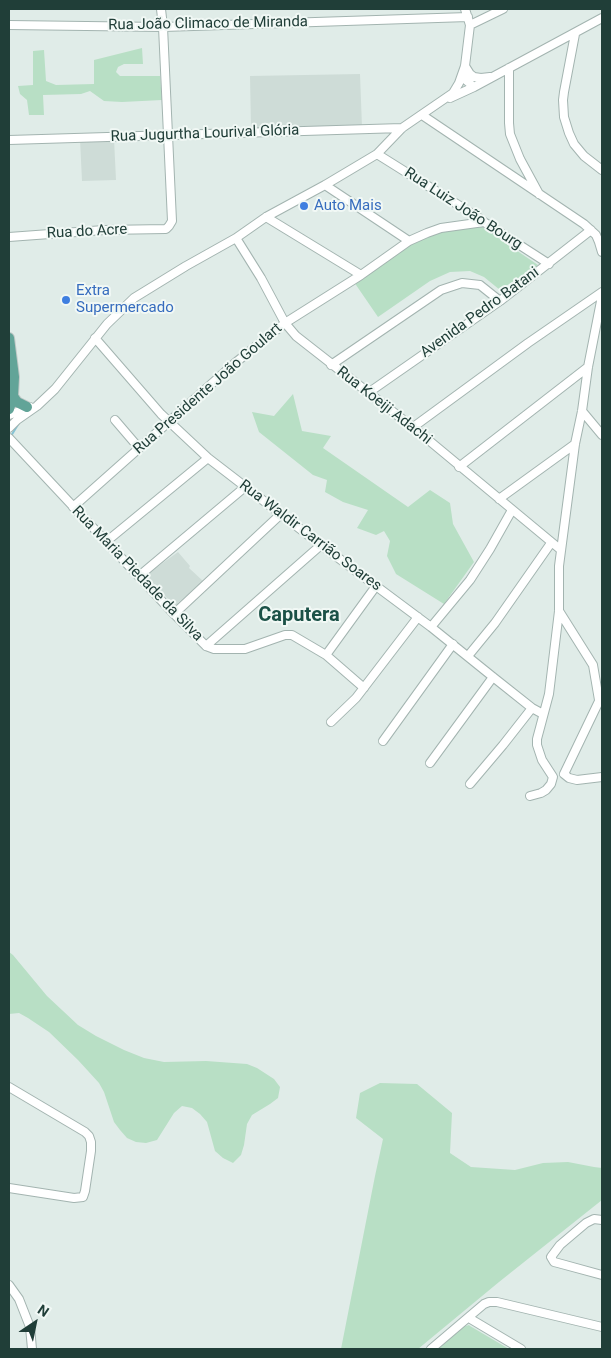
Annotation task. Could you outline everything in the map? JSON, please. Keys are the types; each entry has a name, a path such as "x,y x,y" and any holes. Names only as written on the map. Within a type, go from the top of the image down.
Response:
{"main road":[{"path":"9,338 14,372 13,396 9,409"},
{"path":"13,396 17,402 32,406"}],"street":[{"path":"161,9 167,135"},
{"path":"9,428 32,406 55,388 95,338 134,298 236,238 266,217 325,186 377,154 402,128 455,90 465,66 469,21 465,9"},
{"path":"469,21 503,9"},
{"path":"443,100 463,93 602,18"},
{"name":"Rua João Climaco de Miranda","path":"9,25 163,27 469,21"},
{"path":"575,34 564,92 564,118 574,144 584,156 602,170"},
{"path":"465,66 474,77 494,76"},
{"path":"509,68 508,123 514,147 540,195"},
{"path":"462,77 474,86"},
{"path":"422,114 596,232 602,252"},
{"name":"Rua Jugurtha Lourival Glória","path":"9,140 402,128"},
{"name":"Rua do Acre","path":"9,237 104,230 166,229 172,221 167,135"},
{"name":"Rua Luiz João Bourg","path":"377,154 549,264"},
{"path":"512,176 519,168 520,159"},
{"path":"325,186 409,242"},
{"path":"266,217 361,275"},
{"name":"Rua Presidente João Goulart","path":"73,507 235,363 285,323 409,242 442,228 484,222"},
{"name":"Avenida Pedro Batani","path":"368,393 596,232"},
{"name":"Rua Koeiji Adachi","path":"236,238 261,278 285,323 296,336 561,550"},
{"path":"331,365 441,290 450,286 462,283 480,285 500,301"},
{"path":"553,776 542,760 537,739 549,694 559,611 559,566 575,444 602,294"},
{"path":"412,428 523,347 602,294"},
{"name":"Rua Waldir Carrião Soares","path":"95,338 169,422 208,458 431,627 532,708 544,714"},
{"path":"459,467 588,368"},
{"path":"9,416 32,406"},
{"path":"582,411 602,435"},
{"path":"115,420 139,448"},
{"name":"Rua Maria Piedade da Silva","path":"9,438 206,646 214,649 245,649 285,635 292,635 326,655 364,688"},
{"path":"499,499 575,444"},
{"path":"107,542 208,458"},
{"path":"139,576 244,487"},
{"path":"431,627 470,580 512,510"},
{"path":"174,614 281,514"},
{"path":"468,656 495,623 551,543"},
{"path":"206,646 321,545"},
{"path":"326,655 376,586"},
{"path":"559,611 593,665 600,700 564,774"},
{"path":"331,722 356,698 418,617"},
{"path":"383,742 453,644"},
{"path":"430,763 493,677"},
{"path":"470,784 503,746 532,708"},
{"path":"553,776 564,774 569,778 577,780 602,777"},
{"path":"530,796 546,790 553,776"},
{"path":"9,1087 77,1127 89,1136 91,1142 83,1196 74,1198 9,1188"},
{"path":"602,1220 591,1219 560,1245 551,1257 554,1262 602,1274"},
{"path":"9,1285 19,1299 30,1327 32,1349"},
{"path":"431,1349 484,1304 489,1302 497,1302 602,1328"},
{"path":"469,1318 520,1349"}],"shaded area":[{"path":"360,74 362,127 251,128 250,76"},
{"path":"80,139 114,139 116,180 82,181"},
{"path":"178,552 190,566 189,568 203,581 178,603 180,606 177,609 146,575"}],"green space":[{"path":"142,48 143,64 124,64 118,67 116,72 120,76 160,76 162,100 104,101 90,91 81,94 43,95 44,115 29,115 27,100 20,94 18,86 33,85 33,51 44,50 46,81 56,85 94,84 94,60"},
{"path":"482,227 538,265 500,290 484,277 470,271 450,272 430,281 378,317 354,282 405,248 427,237 448,228"},
{"path":"293,394 302,431 331,436 323,448 408,507 430,490 450,503 453,524 474,562 444,604 396,574 387,556 390,541 384,531 376,535 357,528 368,510 343,502 325,492 327,480 313,475 259,432 252,412 274,416"},
{"path":"9,952 47,996 78,1025 124,1050 144,1058 164,1062 206,1061 247,1064 274,1079 280,1087 278,1098 252,1115 247,1124 241,1155 233,1163 223,1158 215,1151 207,1122 192,1108 182,1106 174,1113 157,1140 146,1143 136,1142 127,1138 114,1122 99,1083 78,1060 49,1032 28,1018 19,1013 9,1014"},
{"path":"380,1083 417,1084 452,1113 450,1153 471,1167 515,1170 543,1163 568,1162 602,1168 602,1200 418,1349 341,1349 383,1139 356,1118 360,1093"},
{"path":"469,1325 509,1349 438,1349 463,1327"}],"waterway":[{"path":"11,436 19,423"}],"place":[{"name":"Auto Mais","path":"304,206"},
{"name":"Extra Supermercado","path":"66,300"}],"district":[{"name":"Caputera","path":"299,616"}]}
